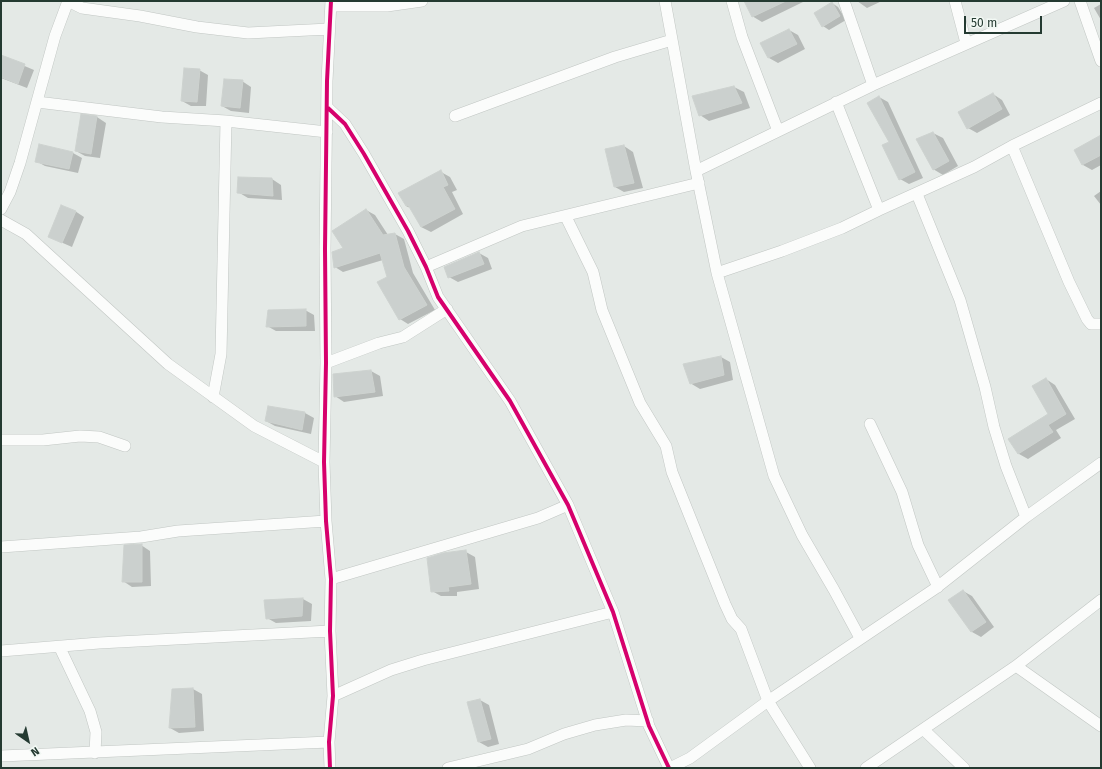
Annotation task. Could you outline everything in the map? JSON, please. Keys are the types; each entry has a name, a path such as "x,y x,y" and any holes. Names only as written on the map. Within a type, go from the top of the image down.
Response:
{"street":[{"path":"1,210 10,192 20,163 55,36 68,1 82,8 140,16 197,27 248,33 329,30"},
{"path":"330,768 329,742 333,696 330,631 331,579 326,521 324,462 326,363 325,249 329,30 331,4 387,6 422,1"},
{"path":"665,1 696,171 717,273 774,476 802,535 860,638"},
{"path":"732,1 742,37 778,131"},
{"path":"844,1 872,85"},
{"path":"955,1 966,43"},
{"path":"696,171 872,85 1064,1"},
{"path":"1080,1 1101,61"},
{"path":"455,116 615,57 672,40"},
{"path":"37,102 162,117 226,121 327,132"},
{"path":"836,102 879,210"},
{"path":"717,273 782,251 842,228 974,167 1012,146 1101,103"},
{"path":"328,108 345,124 364,154 408,231 426,267 438,297 510,401 568,505 613,612 648,721 669,768 690,758 768,701 938,587 1026,517 1101,463"},
{"path":"213,397 222,354 226,121"},
{"path":"1012,146 1069,282 1084,313 1091,324 1101,324"},
{"path":"426,267 522,226 566,217 699,183"},
{"path":"917,194 960,300 985,387 994,427 1006,466 1026,517"},
{"path":"566,217 593,272 602,310 640,403 666,446 672,472 732,619 741,629 768,701 810,768"},
{"path":"1,220 26,234 168,364 254,426 324,462"},
{"path":"326,363 378,343 403,337 447,309"},
{"path":"870,424 902,492 918,546 938,587"},
{"path":"1,440 43,440 80,436 99,437 125,446"},
{"path":"331,579 538,518 568,505"},
{"path":"1,547 141,537 178,531 326,521"},
{"path":"866,768 1016,666 1101,600"},
{"path":"333,696 368,680 423,660 613,612"},
{"path":"1,651 60,648 99,643 330,631"},
{"path":"60,648 90,711 96,732 95,752"},
{"path":"1016,666 1101,726"},
{"path":"448,768 528,749 564,734 595,725 626,720 648,721"},
{"path":"924,730 964,768"},
{"path":"1,756 329,742"}],"building":[{"path":"744,1 786,1 752,17"},
{"path":"832,2 840,16 822,27 814,13"},
{"path":"789,29 797,44 768,58 760,43"},
{"path":"1,55 25,64 18,84 1,77"},
{"path":"184,68 200,69 197,102 181,101"},
{"path":"224,79 243,80 240,108 221,106"},
{"path":"734,86 742,103 699,116 692,96"},
{"path":"993,93 1002,109 967,129 958,112"},
{"path":"879,96 915,172 899,180 882,145 889,142 867,103"},
{"path":"81,114 97,116 91,154 75,151"},
{"path":"933,132 949,161 933,170 916,139"},
{"path":"1101,135 1101,155 1082,165 1074,150"},
{"path":"39,144 73,152 69,169 35,162"},
{"path":"624,145 634,183 614,187 605,149"},
{"path":"441,170 448,185 443,187 455,209 421,227 408,205 406,206 398,193"},
{"path":"238,177 272,178 273,196 237,193"},
{"path":"61,205 76,211 62,243 48,237"},
{"path":"366,209 383,235 395,233 404,267 427,305 399,320 377,282 387,277 380,253 334,268 332,252 343,248 332,231"},
{"path":"479,252 484,264 448,278 444,267"},
{"path":"306,309 306,326 266,327 268,310"},
{"path":"721,356 724,375 690,384 683,364"},
{"path":"371,370 375,392 334,397 333,374"},
{"path":"1046,378 1066,414 1048,425 1053,432 1018,454 1008,439 1048,414 1032,386"},
{"path":"268,406 305,412 302,430 265,421"},
{"path":"142,544 142,582 122,582 124,545"},
{"path":"466,550 471,584 448,587 449,591 431,592 427,558 443,553"},
{"path":"963,590 986,622 971,632 948,600"},
{"path":"303,598 302,616 266,619 264,600"},
{"path":"193,688 195,727 169,728 172,689"},
{"path":"480,699 491,739 478,742 467,702"}],"cycle path":[{"path":"330,768 329,742 333,696 330,631 331,579 326,521 324,462 326,363 325,249 327,81 331,1"},
{"path":"328,108 345,124 364,154 408,231 426,267 438,297 510,401 568,505 613,612 649,726 669,768"}]}
